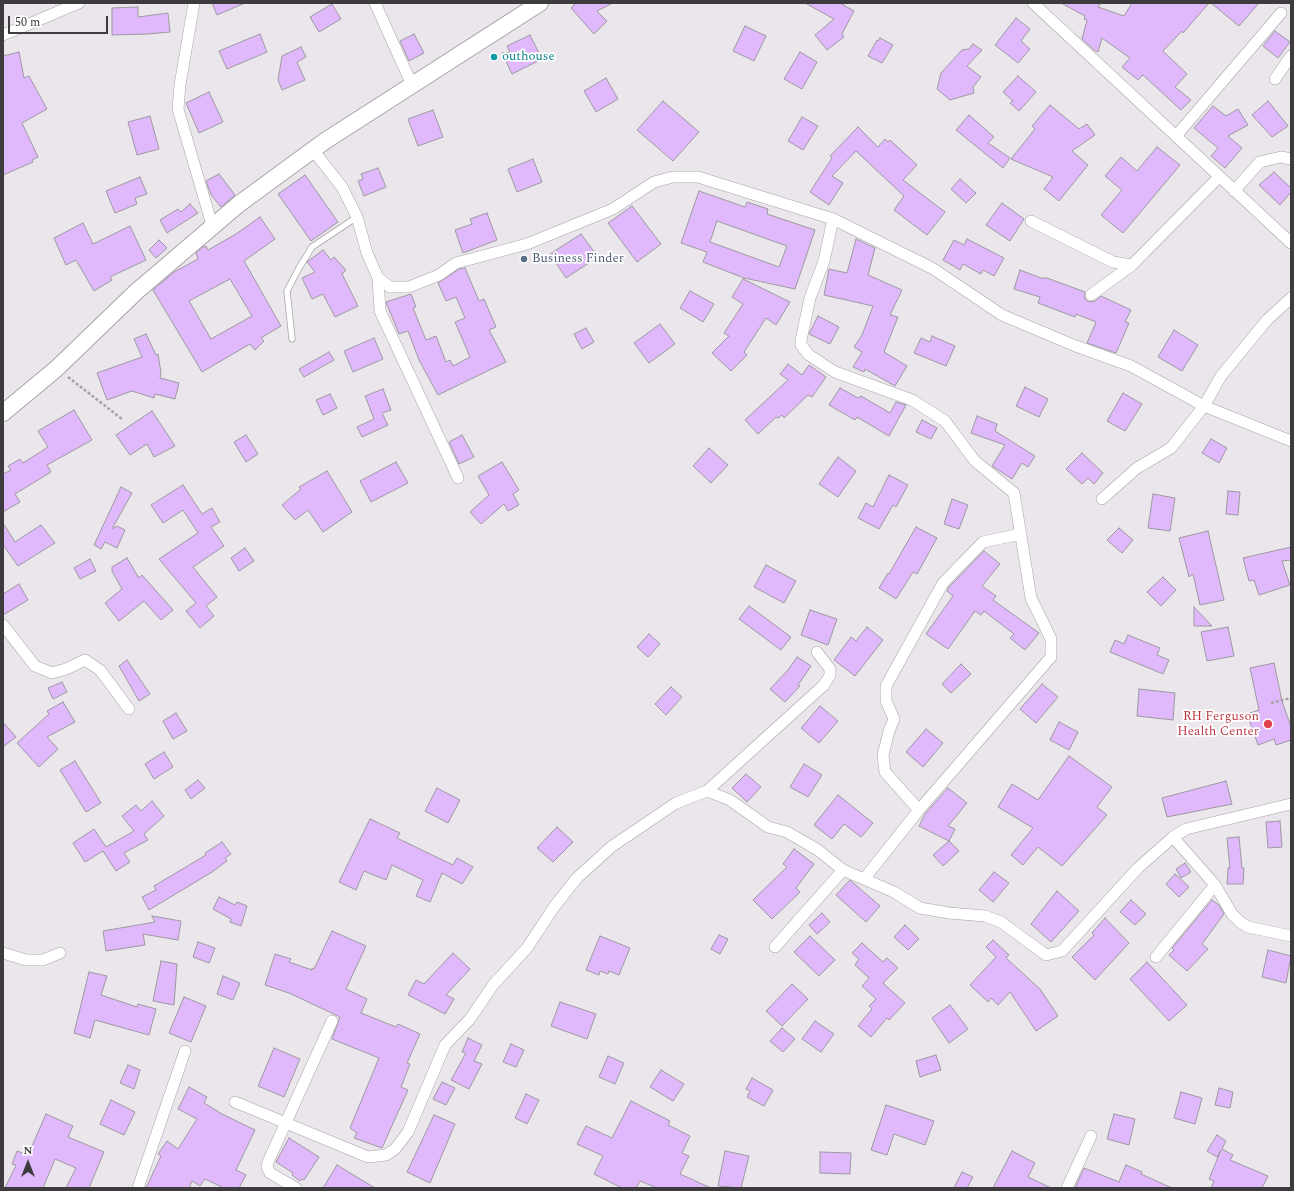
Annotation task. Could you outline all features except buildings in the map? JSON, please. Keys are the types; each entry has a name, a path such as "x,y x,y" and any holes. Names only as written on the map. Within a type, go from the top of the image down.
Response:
{"street":[{"path":"3,35 79,3"},
{"path":"194,3 180,85 178,109 212,225"},
{"path":"375,3 412,85"},
{"path":"3,413 56,369 137,291 212,225 313,150 540,3"},
{"path":"1033,3 1291,243"},
{"path":"1176,136 1281,12"},
{"path":"1275,79 1291,56"},
{"path":"313,150 342,187 357,217 367,253 378,278 380,311 458,478"},
{"path":"1234,191 1260,162 1281,157 1291,160"},
{"path":"378,278 390,287 409,286 439,275 456,263 527,244 613,209 654,182 673,177 698,177 833,219 932,268 1002,315 1073,345 1132,366 1204,406 1291,441"},
{"path":"1091,295 1132,265 1219,177"},
{"path":"833,219 824,261 810,298 801,345 809,355 835,372 912,400 945,421 975,461 1014,493 1031,598 1051,639 1051,657 919,810 864,879"},
{"path":"1031,221 1113,262 1132,265"},
{"path":"1102,499 1137,468 1171,448 1204,406 1221,376 1267,320 1291,298"},
{"path":"919,810 885,772 883,755 889,731 894,719 886,701 886,686 943,583 982,542 1021,534"},
{"path":"3,625 35,666 52,673 66,669 84,660 100,670 129,709"},
{"path":"235,1102 368,1157 386,1155 395,1150 408,1132 445,1045 470,1019 493,985 527,948 554,907 577,878 611,847 676,803 707,791 824,685 830,675 830,669 817,652"},
{"path":"707,791 730,800 768,827 787,832 818,850 843,870 894,892 920,908 949,913 985,916 1002,922 1046,955 1062,951 1138,868 1173,837 1186,829 1291,804"},
{"path":"1173,837 1215,885 1232,914 1244,924 1266,932 1291,936"},
{"path":"775,947 843,870"},
{"path":"1156,957 1215,885"},
{"path":"3,953 26,960 43,960 60,953"},
{"path":"296,1188 270,1173 267,1167 332,1021"},
{"path":"138,1188 186,1051"},
{"path":"1067,1188 1091,1136"}],"lane":[{"path":"292,339 287,291 299,268 312,247 357,217"}],"path":[{"path":"56,369 122,419"},
{"path":"1271,703 1291,698"}],"place":[{"name":"outhouse","path":"494,57"},
{"name":"Business Finder","path":"524,259"},
{"name":"RH Ferguson Health Center","path":"1268,724"}]}
